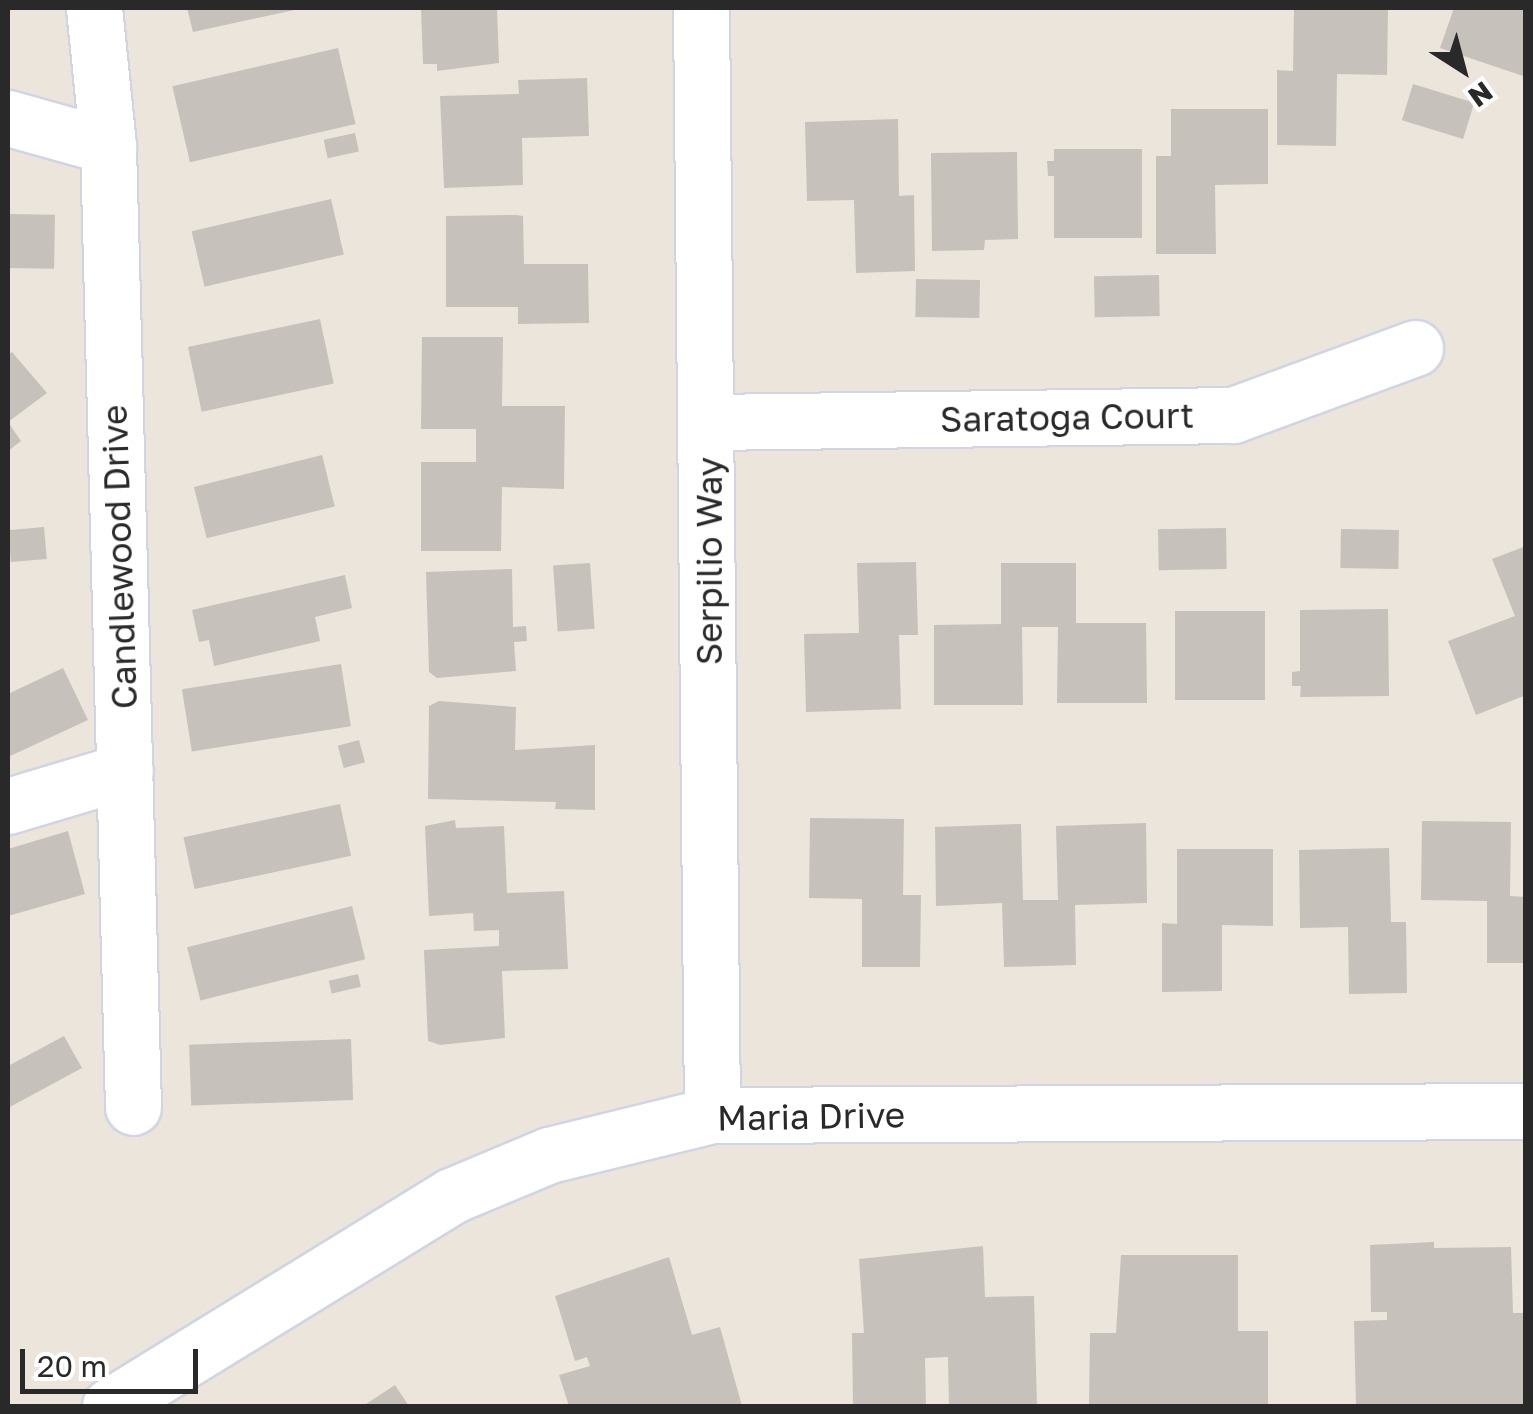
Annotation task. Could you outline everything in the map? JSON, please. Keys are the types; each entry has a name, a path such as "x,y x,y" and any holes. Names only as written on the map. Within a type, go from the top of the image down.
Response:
{"street":[{"name":"Candlewood Drive","path":"94,8 108,146 133,1106"},
{"name":"Serpilio Way","path":"701,8 712,1115"},
{"path":"8,118 108,146"},
{"path":"8,144 108,146"},
{"name":"Saratoga Court","path":"708,422 1233,415 1415,348"},
{"path":"8,806 125,770"},
{"name":"Maria Drive","path":"110,1406 451,1196 549,1156 712,1115 1526,1111"}],"building":[{"path":"187,8 299,8 299,9 193,32"},
{"path":"421,8 497,8 499,63 437,71 437,64 423,64"},
{"path":"1294,8 1388,8 1387,75 1337,74 1336,146 1277,145 1277,70 1293,71"},
{"path":"1454,8 1526,8 1526,77 1440,48"},
{"path":"338,48 356,124 190,162 172,86"},
{"path":"587,78 589,136 522,138 523,185 444,188 440,96 519,94 518,80"},
{"path":"1413,84 1474,103 1463,139 1402,120"},
{"path":"1171,109 1268,109 1268,184 1215,185 1216,254 1156,254 1156,156 1171,156"},
{"path":"898,119 899,196 914,195 915,271 856,273 854,200 807,201 805,122"},
{"path":"355,133 359,152 328,158 324,140"},
{"path":"1054,149 1142,149 1142,238 1054,238 1054,176 1048,176 1047,161 1054,161"},
{"path":"1017,152 1018,239 985,240 984,250 932,251 931,153"},
{"path":"331,199 344,255 204,287 192,231"},
{"path":"8,214 55,215 54,269 8,268"},
{"path":"446,216 523,216 524,264 588,264 589,323 518,324 518,307 446,307"},
{"path":"1159,275 1160,316 1095,317 1094,276"},
{"path":"916,279 980,280 979,318 915,317"},
{"path":"320,319 334,384 202,412 188,347"},
{"path":"422,337 503,337 502,406 565,406 564,489 502,487 501,551 421,551 421,462 476,462 476,429 421,429"},
{"path":"12,352 47,393 8,422 8,355"},
{"path":"8,422 21,441 8,451"},
{"path":"322,455 335,506 207,538 194,487"},
{"path":"44,527 47,559 11,562 8,530"},
{"path":"1226,528 1227,569 1159,570 1158,529"},
{"path":"1341,529 1399,530 1398,569 1340,568"},
{"path":"1526,546 1526,695 1476,715 1448,641 1515,616 1492,559"},
{"path":"916,562 918,635 899,635 901,709 806,712 804,634 859,633 857,563"},
{"path":"590,563 595,629 558,631 553,566"},
{"path":"1001,563 1076,563 1076,623 1146,623 1147,703 1057,703 1058,627 1022,627 1023,705 934,705 934,625 1001,624"},
{"path":"512,569 513,627 526,626 527,641 514,642 516,671 437,678 429,672 426,572"},
{"path":"345,575 352,608 315,617 320,641 214,666 209,640 199,642 192,610"},
{"path":"1388,609 1389,696 1300,697 1301,686 1292,686 1292,672 1300,671 1300,610"},
{"path":"1175,611 1265,611 1265,700 1175,700"},
{"path":"341,664 351,726 192,751 182,689"},
{"path":"63,668 88,720 8,757 8,694"},
{"path":"439,701 516,707 515,750 595,745 595,810 555,809 556,802 428,799 429,706"},
{"path":"359,740 365,762 344,768 338,746"},
{"path":"340,804 351,856 195,889 183,837"},
{"path":"810,818 904,819 903,895 921,895 920,967 862,967 862,899 809,898"},
{"path":"455,820 456,828 504,826 507,893 564,891 568,969 502,971 505,1038 440,1045 428,1041 424,950 499,946 499,930 474,931 473,913 429,916 425,826"},
{"path":"1422,821 1511,822 1510,896 1526,897 1526,963 1487,963 1487,901 1421,900"},
{"path":"1146,823 1147,903 1075,905 1076,965 1004,967 1002,903 936,906 935,827 1021,824 1023,900 1058,900 1056,826"},
{"path":"68,831 85,894 8,916 8,849"},
{"path":"1389,848 1391,922 1406,922 1407,993 1349,994 1348,927 1300,928 1299,850"},
{"path":"1177,849 1273,849 1273,926 1222,925 1222,991 1162,992 1162,923 1177,924"},
{"path":"352,906 365,959 200,1000 187,947"},
{"path":"358,974 361,987 332,993 329,981"},
{"path":"64,1036 82,1068 8,1108 8,1066"},
{"path":"351,1039 353,1100 191,1106 189,1045"},
{"path":"1434,1242 1434,1248 1511,1247 1513,1313 1526,1313 1526,1406 1356,1406 1354,1321 1387,1320 1387,1312 1371,1312 1370,1245"},
{"path":"983,1246 985,1297 1034,1296 1037,1406 949,1406 948,1357 925,1358 926,1406 853,1406 852,1333 864,1333 859,1259"},
{"path":"1121,1255 1238,1255 1238,1331 1268,1331 1268,1406 1089,1406 1090,1333 1116,1333"},
{"path":"669,1257 692,1335 720,1327 742,1406 569,1406 559,1375 590,1366 587,1357 575,1361 555,1296"},
{"path":"395,1385 409,1406 363,1406"}]}
